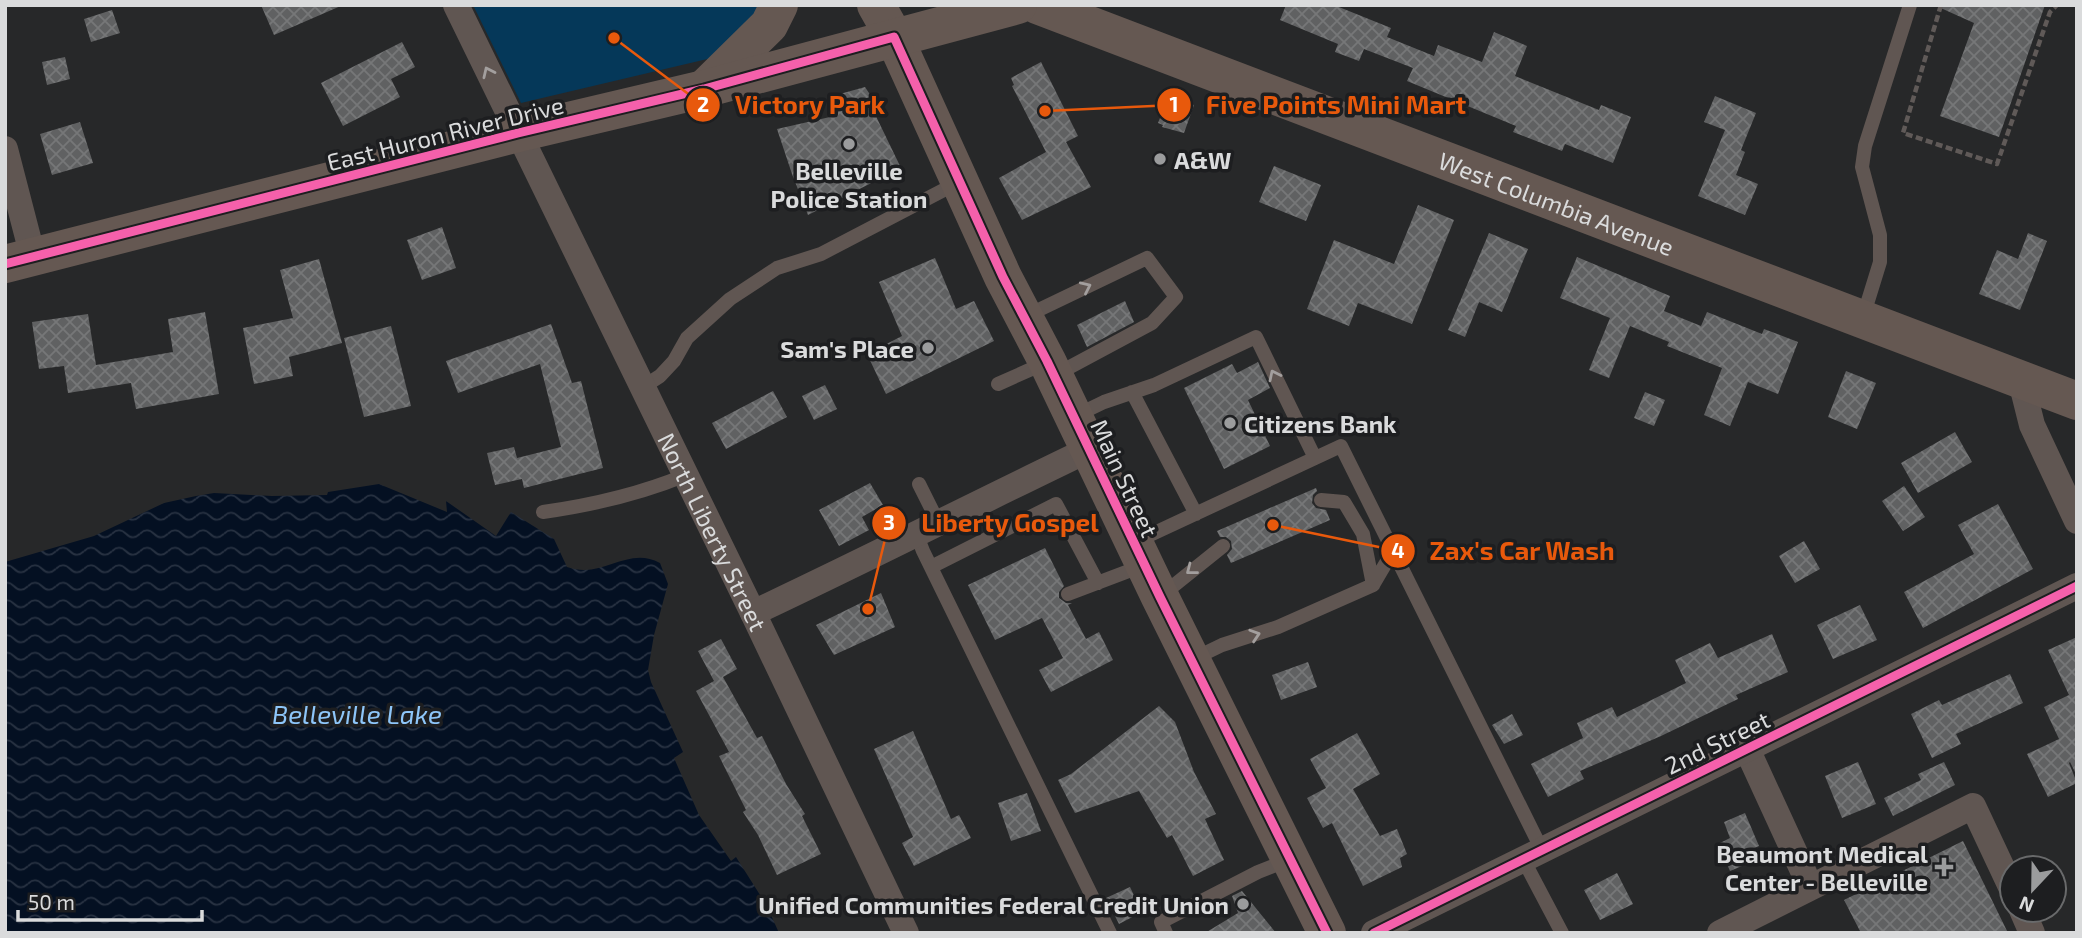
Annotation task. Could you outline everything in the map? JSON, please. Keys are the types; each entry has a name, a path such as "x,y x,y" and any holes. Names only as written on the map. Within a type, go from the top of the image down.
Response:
{"main road":[{"path":"704,89 769,25 779,5"},
{"name":"East Huron River Drive","path":"19,261 704,89 885,21 1018,5"},
{"name":"West Columbia Avenue","path":"1037,5 2077,401"},
{"name":"Main Street","path":"885,21 959,181 1146,568 1327,933"}],"street":[{"name":"North Liberty Street","path":"456,5 753,612 906,933"},
{"path":"5,149 19,261"},
{"path":"2021,381 2032,425 2077,521"},
{"path":"753,612 927,528 1082,433"},
{"name":"2nd Street","path":"1374,933 2077,586"},
{"path":"1747,749 1810,886"},
{"path":"1720,933 1973,806 1998,859"}],"lane":[{"path":"1863,319 1880,262 1880,236 1862,167 1865,146 1910,5"},
{"path":"643,387 660,376 674,361 687,338 730,299 777,268 821,254 959,181"},
{"path":"998,384 1051,368 1152,323 1176,297 1147,258 1025,317"},
{"path":"1082,433 1104,402 1154,385 1256,337 1315,458"},
{"path":"1132,392 1196,514"},
{"path":"1146,568 1196,514 1341,446 1393,551 1532,855 1562,933"},
{"path":"543,512 582,507 623,497 686,475"},
{"path":"919,484 931,567 1110,933"},
{"path":"1321,500 1344,502 1363,534 1373,585"},
{"path":"931,567 1056,504 1098,583"},
{"path":"1068,594 1223,545"},
{"path":"1191,660 1222,645 1278,627 1373,585 1393,551"},
{"path":"1166,933 1161,922 1258,872 1290,859"}],"path":[{"path":"1941,5 1903,133 1997,164 2050,12 2057,5"}],"shaded area":[{"path":"473,5 765,5 720,56 521,103"}],"water":[{"name":"Belleville Lake","path":"379,484 447,512 446,501 496,536 511,512 554,539 567,567 592,569 637,558 660,563 668,584 648,670 683,752 674,758 699,815 731,861 736,857 767,906 779,933 5,933 5,562 94,536 164,503 196,496 214,493 327,495 328,492"}],"building":[{"path":"261,5 343,5 274,35"},
{"path":"1286,5 1334,5 1391,28 1387,37 1434,56 1438,45 1482,62 1494,32 1527,46 1515,76 1599,110 1601,105 1631,117 1613,163 1565,144 1562,151 1513,132 1516,126 1407,81 1413,68 1364,49 1359,61 1335,52 1338,44 1280,20"},
{"path":"1934,5 2045,5 1999,137 1940,116 1974,23"},
{"path":"112,10 120,33 91,42 84,19"},
{"path":"402,42 415,67 391,79 400,97 343,126 321,83"},
{"path":"65,57 70,79 47,85 42,62"},
{"path":"1041,62 1078,136 1066,142 1091,187 1022,220 999,178 1046,152 1012,86 1014,85 1011,78"},
{"path":"865,87 875,102 872,108 901,168 808,215 777,129 830,117 829,97"},
{"path":"1169,95 1194,105 1184,133 1162,127 1163,125 1158,123"},
{"path":"1715,96 1756,113 1741,150 1745,152 1736,175 1758,184 1745,215 1698,196 1725,130 1704,122"},
{"path":"80,122 93,163 52,175 40,134"},
{"path":"1274,166 1321,185 1306,221 1259,202"},
{"path":"1418,205 1454,220 1412,324 1358,303 1349,326 1307,309 1334,240 1394,264"},
{"path":"442,227 456,268 422,280 407,240"},
{"path":"1489,233 1528,249 1502,312 1479,302 1465,337 1448,330"},
{"path":"2028,233 2047,241 2020,310 1979,294 1997,250 2018,259"},
{"path":"1577,257 1670,296 1664,311 1701,326 1707,312 1762,334 1764,329 1798,342 1778,394 1748,382 1730,426 1704,415 1722,368 1667,346 1669,342 1630,326 1609,378 1589,370 1610,318 1560,298"},
{"name":"Sam's Place","path":"935,258 956,309 974,301 994,341 886,394 867,354 902,336 879,282"},
{"path":"319,259 342,343 289,357 293,376 254,384 243,328 293,318 280,270"},
{"path":"1125,301 1134,322 1087,347 1077,325"},
{"path":"205,312 219,394 136,409 131,383 68,393 64,366 39,369 32,322 88,314 96,365 173,352 168,319"},
{"path":"551,324 572,383 581,381 603,468 524,488 522,479 495,485 487,453 514,447 517,458 561,447 540,364 458,393 446,361"},
{"path":"391,326 411,406 364,417 344,338"},
{"name":"Citizens Bank","path":"1258,362 1270,388 1248,400 1270,446 1224,469 1184,388 1232,364 1237,373"},
{"path":"1846,371 1876,383 1857,429 1828,417"},
{"path":"825,385 837,409 814,420 802,396"},
{"path":"773,391 787,417 726,449 712,423"},
{"path":"1645,392 1665,400 1654,426 1634,418"},
{"path":"1955,432 1972,462 1918,493 1901,463"},
{"path":"870,483 883,505 862,517 869,530 839,546 819,510"},
{"path":"1904,486 1925,517 1903,531 1882,501"},
{"path":"1316,488 1312,503 1316,508 1326,510 1330,520 1231,563 1227,555 1232,549 1231,541 1220,537 1217,531"},
{"path":"1998,504 2033,569 1923,628 1904,592 1974,554 1958,525"},
{"path":"1804,541 1820,569 1795,583 1779,556"},
{"path":"1045,548 1064,586 1059,592 1059,598 1066,603 1072,603 1068,605 1086,639 1099,632 1113,660 1051,692 1039,670 1063,658 1042,618 995,640 968,585"},
{"path":"881,593 895,627 834,655 816,625"},
{"path":"1860,605 1877,640 1833,659 1817,625"},
{"path":"1772,634 1788,672 1736,695 1738,699 1661,736 1580,771 1584,779 1548,797 1531,764 1583,738 1577,723 1612,707 1617,717 1686,683 1675,660 1710,643 1718,658"},
{"path":"2077,637 2077,776 2069,763 2077,783 2048,797 2027,754 2059,739 2044,707 2069,695 2048,650"},
{"path":"721,639 737,669 723,677 757,738 762,736 786,784 805,814 802,816 821,854 777,875 758,835 743,812 746,810 719,756 729,752 696,691 714,681 698,651"},
{"path":"1308,662 1317,687 1281,700 1272,675"},
{"path":"2010,674 2023,703 1956,734 1961,744 1932,758 1911,714 1939,700 1942,705"},
{"path":"1159,706 1175,722 1194,772 1216,814 1205,819 1224,860 1193,876 1172,835 1167,838 1139,791 1075,813 1058,780 1071,774"},
{"path":"1512,714 1523,735 1504,744 1492,725"},
{"path":"913,731 951,819 959,815 971,838 914,866 902,843 913,837 874,749"},
{"path":"1357,733 1380,774 1353,789 1380,836 1397,829 1407,854 1400,858 1402,867 1363,886 1332,823 1323,828 1307,798 1326,788 1310,759"},
{"path":"1858,762 1876,804 1842,818 1825,776"},
{"path":"1944,762 1955,785 1893,816 1884,798 1921,780 1918,774"},
{"path":"1027,793 1041,831 1011,841 998,803"},
{"path":"1745,813 1759,846 1749,850 1754,861 1730,871 1718,844 1730,838 1724,822"},
{"name":"Beaumont Medical Center - Belleville","path":"1963,841 1998,913 1998,924 2004,924 2008,933 1861,933 1844,900"},
{"path":"1617,873 1633,904 1600,920 1584,890"},
{"path":"1130,887 1142,912 1119,924 1106,898"},
{"name":"Unified Communities Federal Credit Union","path":"1242,891 1276,933 1205,933 1238,913 1232,896"}],"cycle path":[{"path":"5,264 518,133 704,89 894,37 1003,277 1047,361 1160,597 1327,933"},
{"path":"1374,933 2077,586"}],"place":[{"name":"Victory Park","path":"614,38"},
{"name":"Five Points Mini Mart","path":"1045,111"},
{"name":"Belleville Police Station","path":"849,144"},
{"name":"A&W","path":"1160,159"},
{"name":"Sam's Place","path":"928,348"},
{"name":"Citizens Bank","path":"1230,423"},
{"name":"Zax's Car Wash","path":"1273,525"},
{"name":"Liberty Gospel","path":"868,609"},
{"name":"Beaumont Medical Center - Belleville","path":"1944,867"},
{"name":"Unified Communities Federal Credit Union","path":"1243,904"}]}
